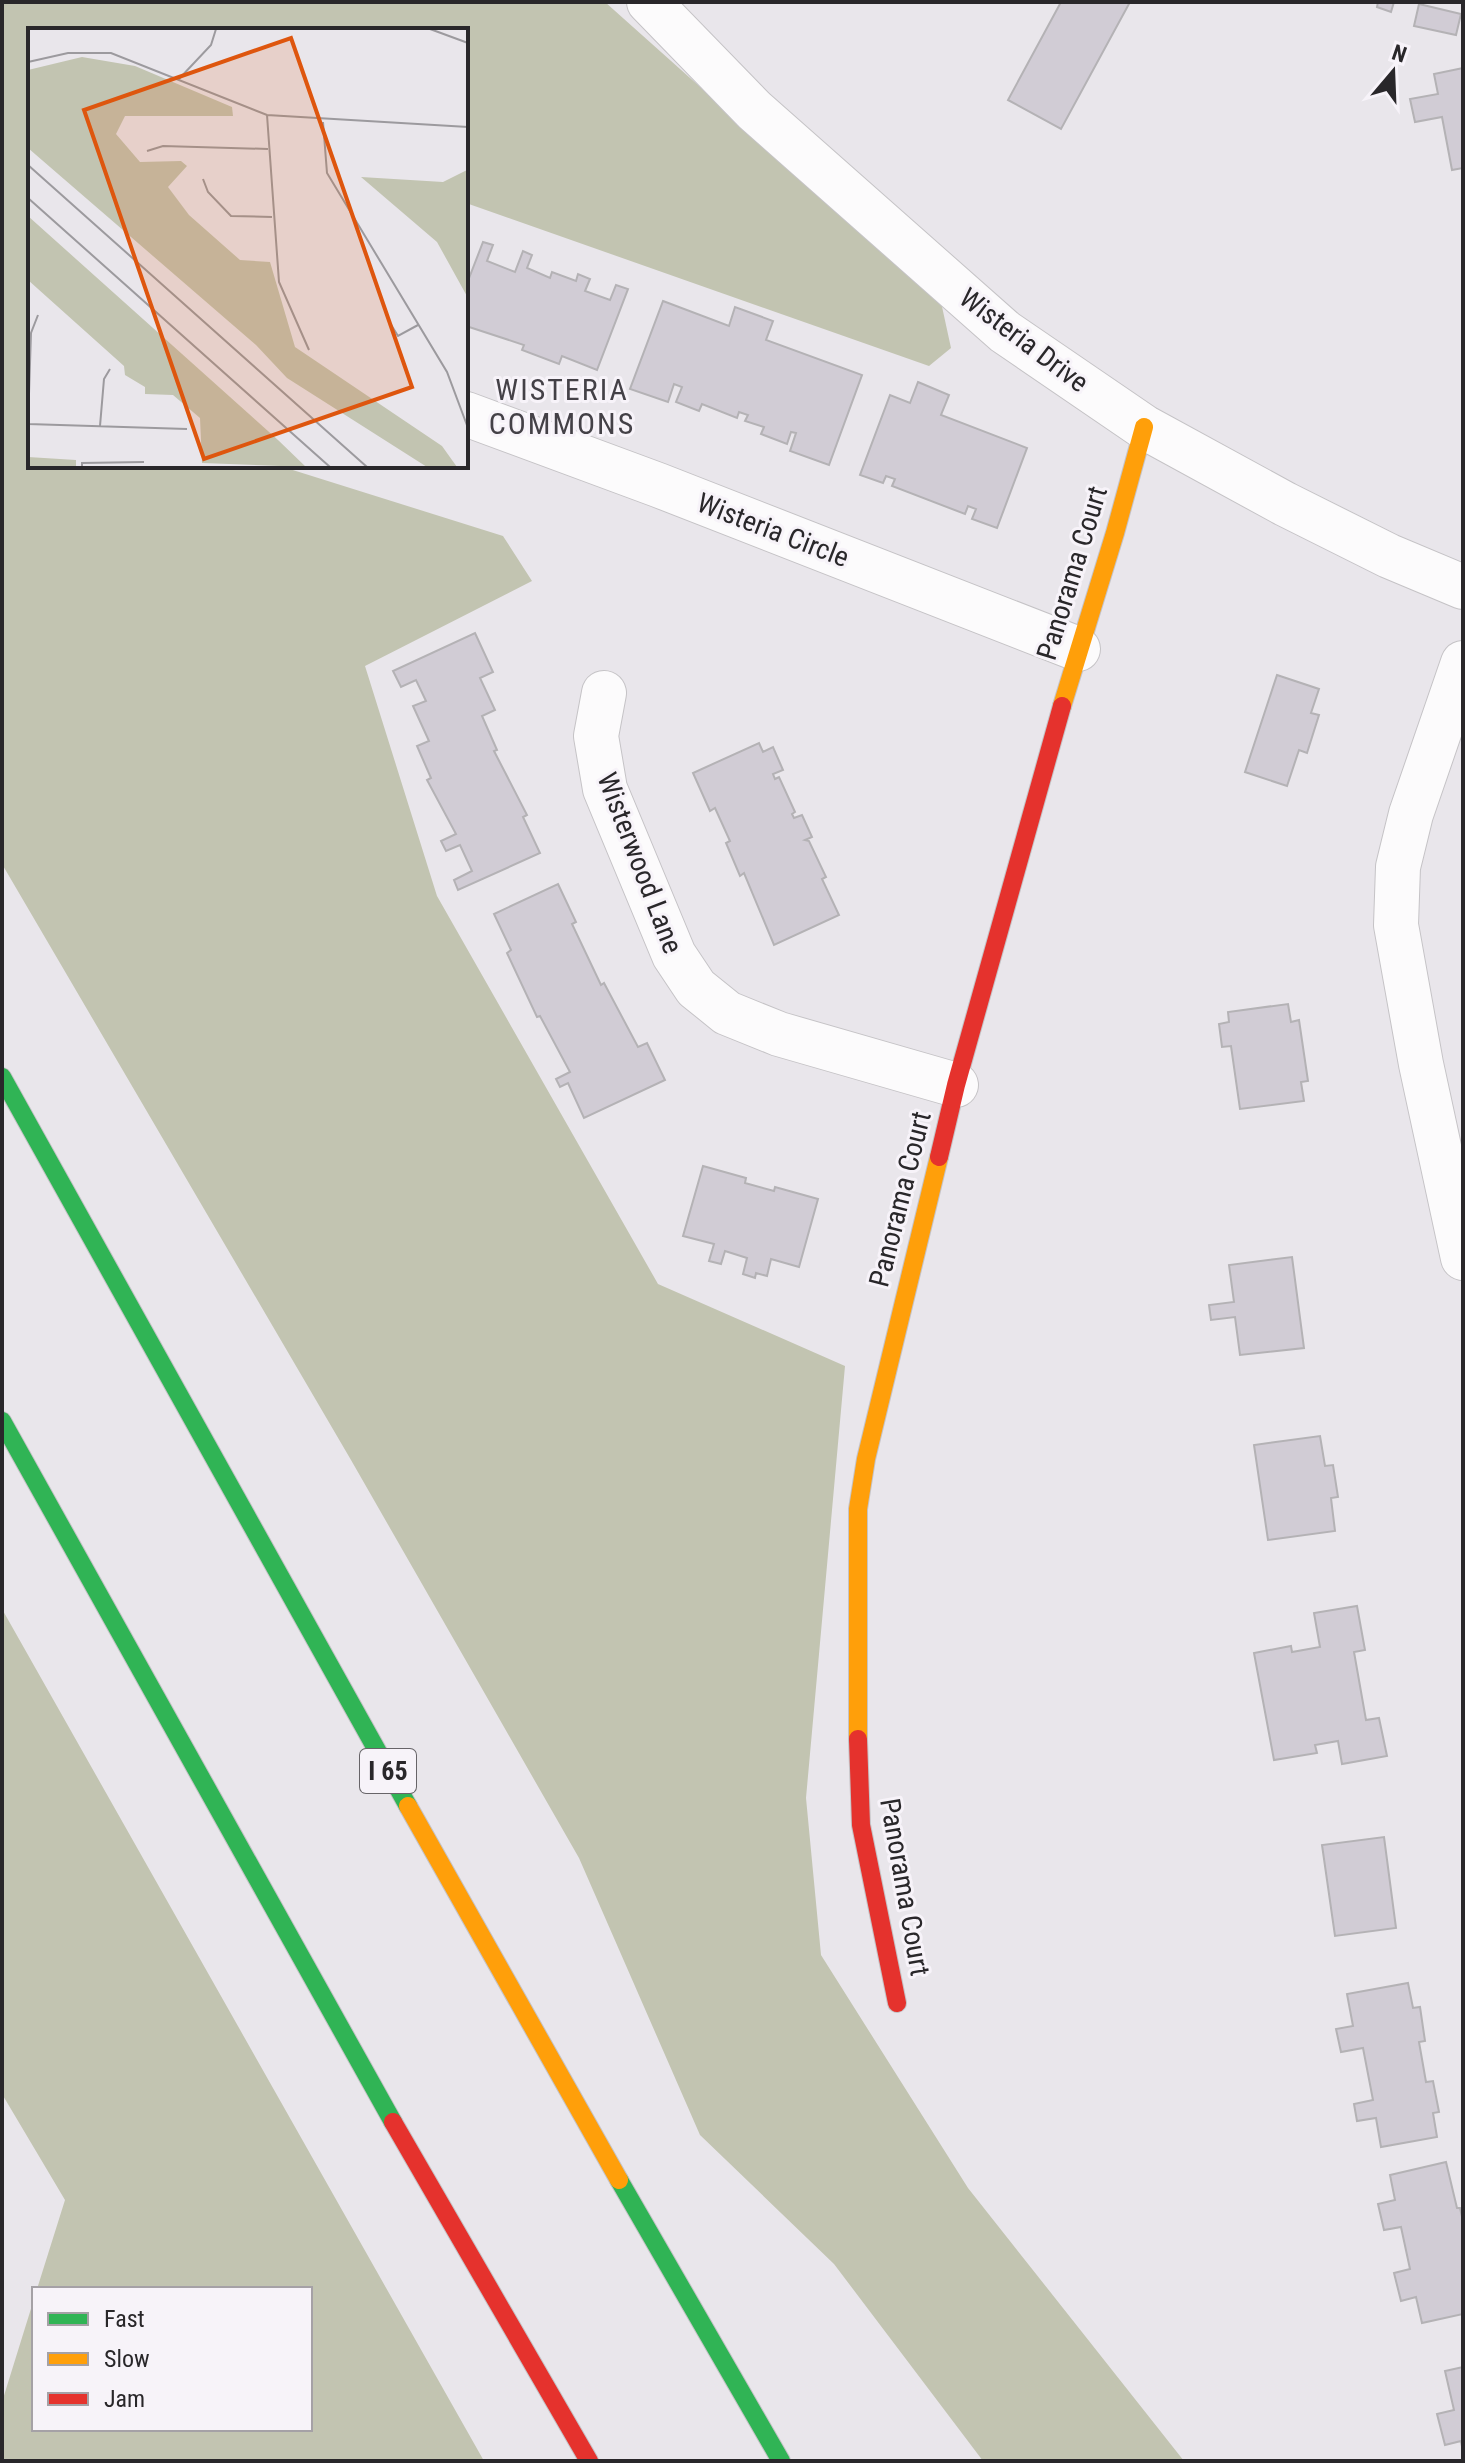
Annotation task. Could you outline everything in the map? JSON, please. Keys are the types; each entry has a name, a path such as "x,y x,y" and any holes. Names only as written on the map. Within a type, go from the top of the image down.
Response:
{"main road":[{"name":"Panorama Court","path":"897,2003 861,1825 857,1719 858,1509 866,1459 956,1085 1078,649 1115,533 1144,427"},
{"name":"I 65","path":"2,1077 518,2004 781,2461"},
{"path":"2,1421 341,2029 589,2461"}],"street":[{"name":"Wisteria Drive","path":"664,7 754,110 1005,332 1144,427 1285,504 1389,556 1463,587"},
{"name":"Wisteria Circle","path":"468,415 658,485 1078,649"},
{"path":"1463,663 1411,814 1398,867 1396,925 1421,1064 1463,1258"},
{"name":"Wisterwood Lane","path":"604,693 596,736 605,789 674,955 696,988 727,1013 779,1034 956,1085"}],"green space":[{"path":"2,2 605,2 941,302 951,348 929,366 468,204 468,28 28,28 28,468 286,468 503,536 532,581 365,666 437,896 658,1284 845,1366 806,1798 821,1955 968,2188 1184,2461 983,2461 834,2264 700,2135 579,1858 351,1460 2,864"},
{"path":"2,1609 484,2461 2,2461 2,2402 32,2305 32,2431 312,2431 312,2287 38,2287 65,2200 2,2094"}],"building":[{"path":"1061,2 1130,2 1061,129 1008,100"},
{"path":"1378,2 1394,2 1391,12 1377,7"},
{"path":"1419,4 1461,14 1456,35 1414,26"},
{"path":"1463,68 1463,168 1452,170 1442,117 1415,122 1410,99 1438,94 1434,74"},
{"path":"483,242 493,245 487,261 515,272 523,251 532,255 527,268 550,278 552,272 576,281 578,274 590,279 585,291 610,300 616,285 628,289 597,370 562,356 559,364 522,350 524,345 468,327 468,281"},
{"path":"663,301 729,326 735,307 773,321 766,340 862,375 829,465 790,451 796,433 791,432 787,444 761,434 764,427 745,421 748,415 739,412 737,418 702,404 699,411 676,402 682,387 674,384 668,402 630,389"},
{"path":"918,382 949,395 941,415 1027,448 997,528 972,519 976,509 968,506 965,514 892,486 895,479 886,476 883,483 860,475 890,395 910,403"},
{"path":"475,633 493,672 480,678 495,710 482,716 497,750 494,751 527,815 523,817 540,853 458,890 454,880 472,871 460,845 446,851 441,841 456,834 427,780 431,778 417,746 429,741 413,706 426,701 416,680 401,687 393,671"},
{"path":"1277,675 1319,689 1311,713 1319,715 1307,753 1299,750 1287,786 1245,772"},
{"path":"759,743 763,752 773,747 783,770 773,774 775,779 779,777 795,812 792,814 794,818 802,815 812,837 805,840 809,841 826,877 822,879 839,915 774,945 744,873 740,876 726,843 730,841 715,808 710,811 693,773"},
{"path":"558,884 576,922 572,924 601,985 604,983 638,1047 647,1043 665,1080 584,1118 568,1083 560,1087 556,1079 570,1072 540,1016 537,1017 507,953 511,950 494,914"},
{"path":"1288,1004 1291,1022 1299,1020 1308,1081 1301,1082 1304,1101 1240,1109 1231,1046 1222,1047 1219,1024 1229,1022 1228,1012"},
{"path":"703,1166 746,1178 745,1183 774,1191 775,1187 818,1199 799,1267 771,1259 767,1276 756,1273 755,1278 743,1274 747,1258 725,1251 721,1264 709,1261 714,1244 683,1236"},
{"path":"1292,1257 1304,1348 1240,1355 1235,1317 1211,1320 1209,1305 1234,1302 1229,1265"},
{"path":"1320,1436 1325,1466 1333,1465 1338,1497 1331,1498 1335,1531 1268,1540 1254,1445"},
{"path":"1357,1606 1365,1650 1354,1652 1366,1720 1379,1718 1387,1756 1342,1764 1338,1741 1315,1745 1317,1753 1274,1760 1254,1653 1291,1646 1292,1652 1320,1647 1314,1613"},
{"path":"1384,1837 1396,1928 1335,1936 1322,1845"},
{"path":"1408,1983 1413,2008 1420,2007 1425,2041 1419,2042 1426,2082 1433,2081 1439,2112 1433,2113 1437,2137 1381,2147 1376,2118 1357,2121 1354,2104 1373,2100 1363,2048 1341,2052 1336,2029 1353,2026 1347,1994"},
{"path":"1446,2162 1463,2221 1463,2314 1422,2323 1416,2297 1401,2301 1394,2273 1410,2269 1401,2227 1384,2230 1378,2204 1395,2200 1390,2175"},
{"path":"1463,2367 1463,2452 1461,2441 1445,2445 1437,2414 1454,2410 1445,2371"}],"traffic: fast":[{"path":"2,1077 408,1806"},
{"path":"2,1421 393,2122"},
{"path":"619,2180 781,2461"}],"traffic: slow":[{"path":"1062,706 1144,427"},
{"path":"858,1739 858,1509 866,1459 939,1157"},
{"path":"408,1806 619,2180"}],"traffic: jam":[{"path":"939,1157 956,1085 1062,706"},
{"path":"858,1739 861,1825 897,2003"},
{"path":"393,2122 589,2461"}],"district":[{"name":"WISTERIA COMMONS","path":"562,406"}]}
